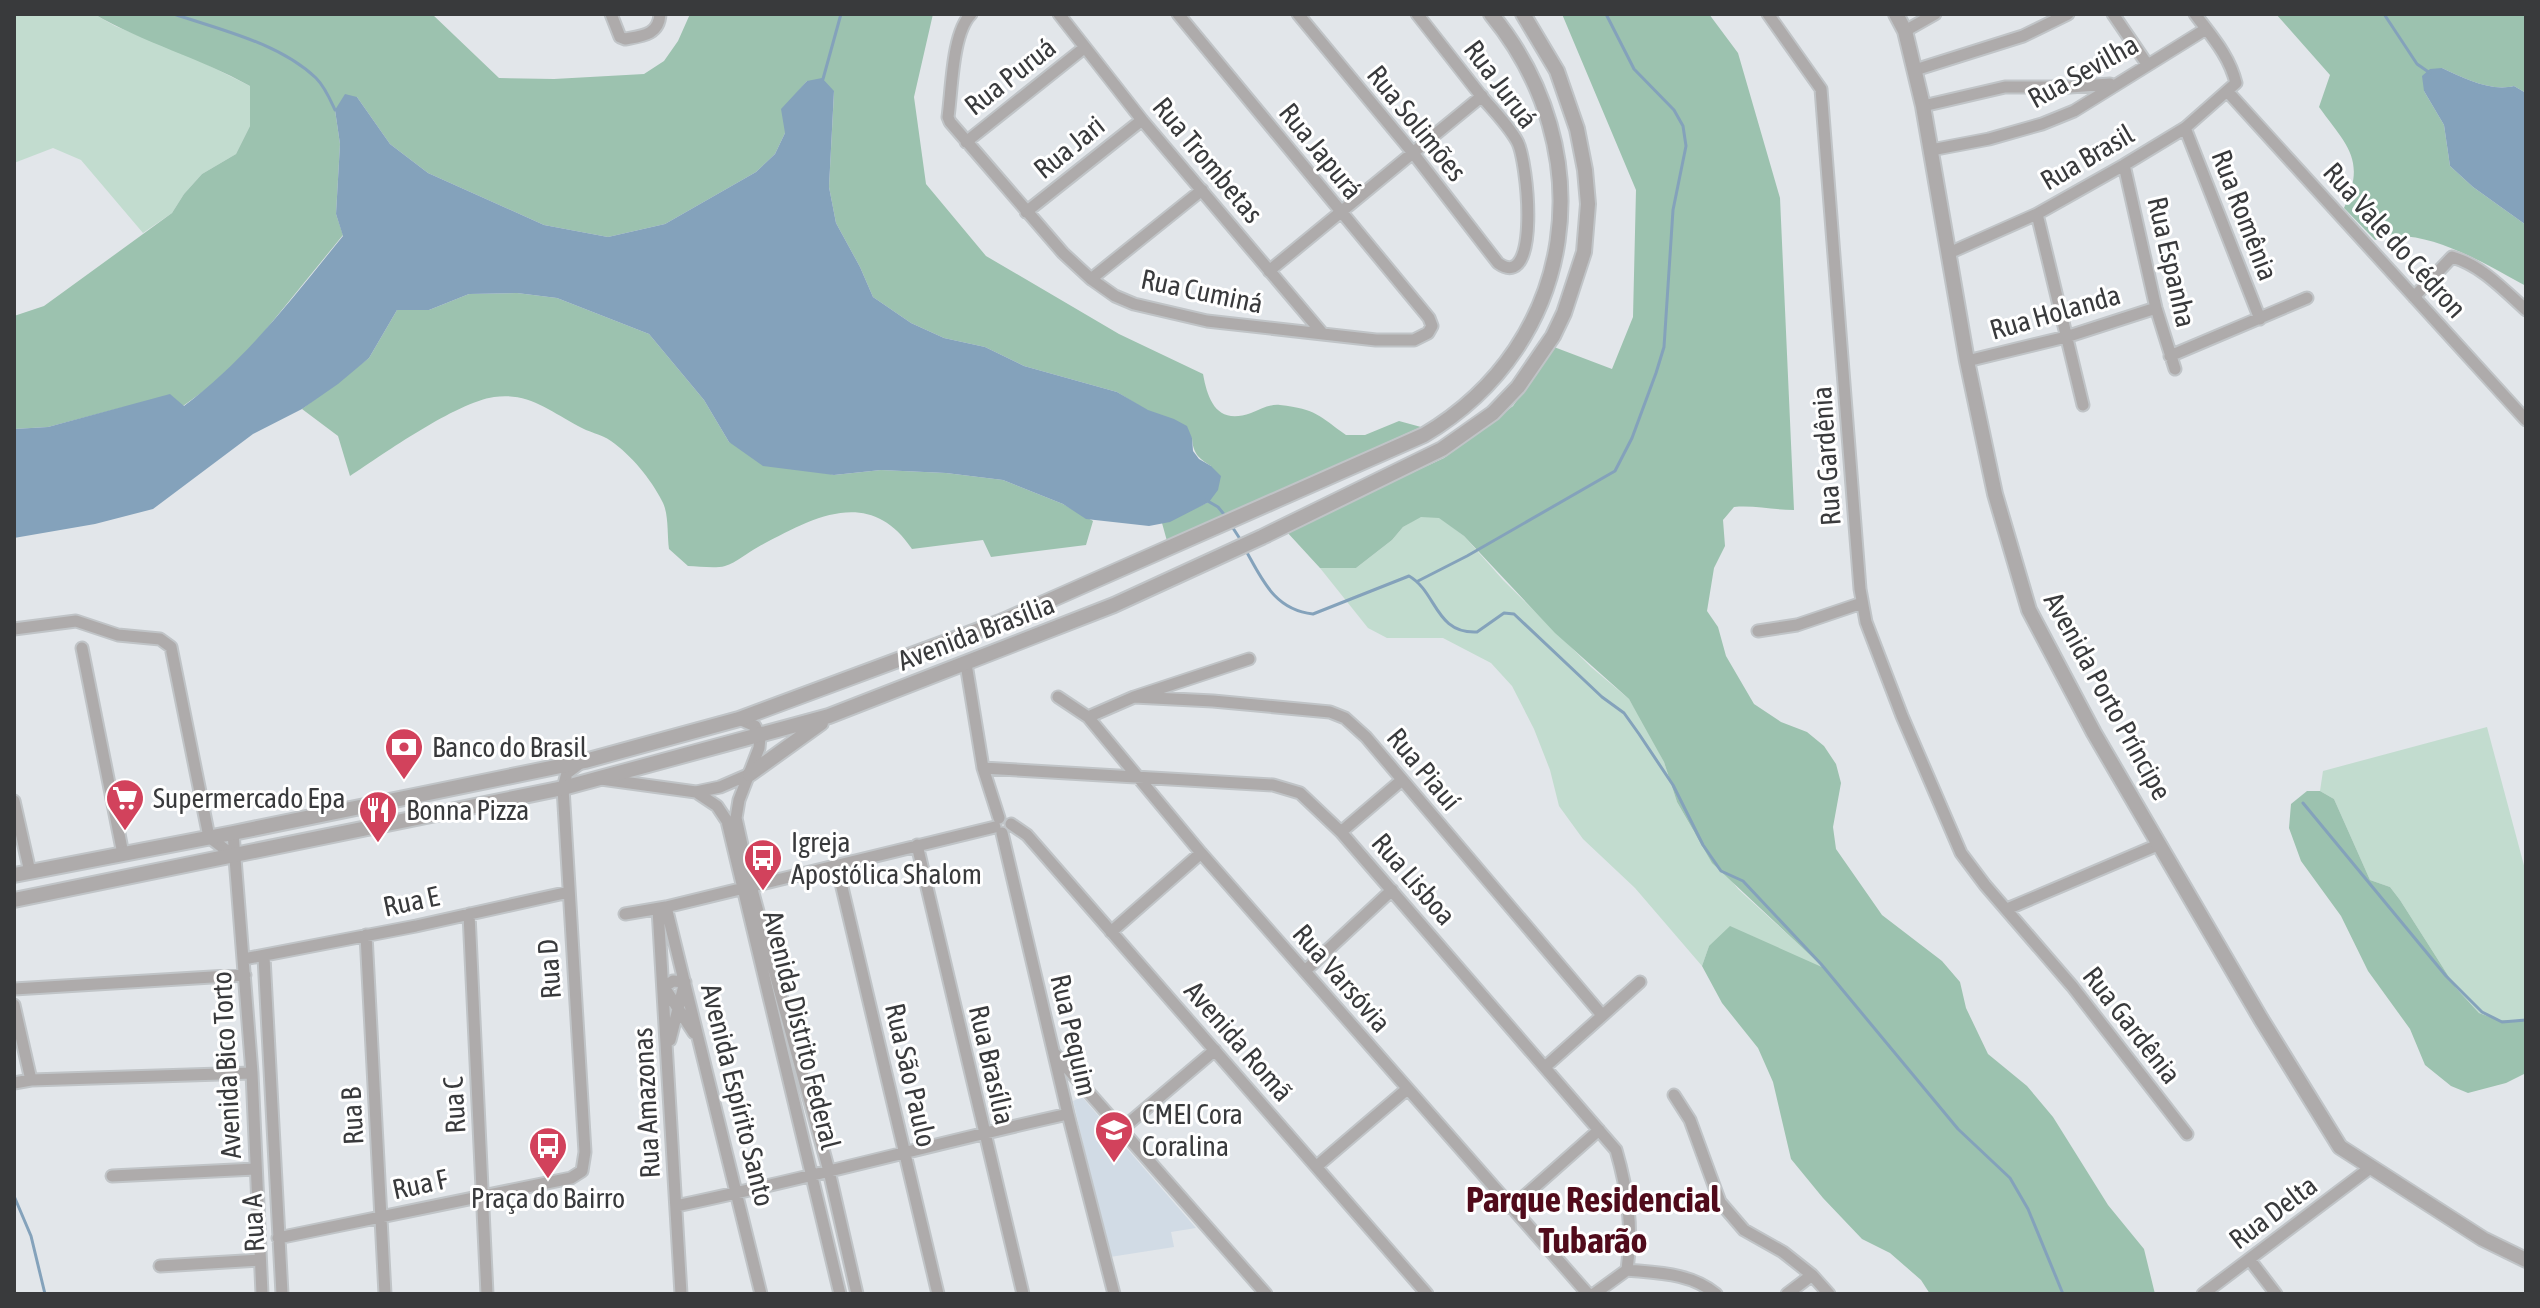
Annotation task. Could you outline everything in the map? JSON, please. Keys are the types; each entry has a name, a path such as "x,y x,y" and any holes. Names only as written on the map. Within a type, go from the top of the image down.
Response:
{"street":[{"path":"612,17 620,37 625,39 652,32 660,14"},
{"name":"Rua Cuminá","path":"971,14 964,22 959,37 948,117 951,125 1026,212 1091,279 1115,296 1155,311 1267,330 1393,341 1414,340 1431,330 1429,318"},
{"name":"Rua Trombetas","path":"1059,14 1142,120 1323,334"},
{"name":"Rua Japurá","path":"1178,14 1429,318"},
{"name":"Rua Solimões","path":"1298,14 1413,153 1498,263"},
{"name":"Rua Juruá","path":"1417,14 1518,142 1526,165 1528,214 1524,254 1512,267 1498,263"},
{"name":"Avenida Brasília","path":"14,875 585,761 739,719 1003,621 1443,424 1476,398 1501,371 1537,312 1549,286 1558,253 1562,217 1561,179 1554,143 1535,81 1521,55 1491,14"},
{"name":"Avenida Brasília","path":"14,900 563,788 829,716 1114,605 1417,462 1466,434 1493,413 1518,387 1558,324 1584,252 1588,204 1585,170 1569,101 1551,61 1523,14"},
{"name":"Rua Gardênia","path":"1768,14 1821,89 1862,603 1871,635 1961,853 2072,986 2187,1134"},
{"name":"Avenida Porto Príncipe","path":"1896,14 1905,31 1923,106 1967,361 2002,523 2029,610 2094,733 2261,1019 2340,1147 2483,1239 2526,1260"},
{"path":"1905,31 1935,14"},
{"path":"1915,70 2023,36 2068,14"},
{"path":"2113,14 2147,64"},
{"name":"Rua Vale do Cédron","path":"2195,14 2232,66 2232,87 2414,297 2526,420"},
{"name":"Rua Sevilha","path":"1931,150 1989,139 2074,111 2206,29"},
{"name":"Rua Puruá","path":"966,142 1084,48"},
{"path":"1923,106 2005,87 2115,84"},
{"name":"Rua Brasil","path":"1949,253 2037,214 2124,165 2185,128 2232,87"},
{"path":"1269,271 1482,96"},
{"name":"Rua Jari","path":"1026,212 1142,120"},
{"name":"Rua Romênia","path":"2185,128 2260,319"},
{"name":"Rua Espanha","path":"2124,165 2156,308 2175,369"},
{"path":"1091,279 1202,190"},
{"path":"2037,214 2083,405"},
{"path":"2414,297 2452,257 2465,260 2497,283 2526,310"},
{"path":"2170,356 2307,298"},
{"name":"Rua Holanda","path":"1967,361 2066,337 2156,308"},
{"path":"1758,631 1797,625 1862,603"},
{"path":"14,629 76,621 118,635 160,639 171,647 209,837 235,857"},
{"path":"82,648 123,854"},
{"path":"1088,717 1134,697 1249,659"},
{"name":"Rua Pequim","path":"966,664 983,768 1002,825 1053,1052 1114,1294"},
{"name":"Rua Varsóvia","path":"1058,697 1088,717 1406,1090 1588,1294"},
{"name":"Rua Piauí","path":"1134,697 1213,701 1339,714 1366,737 1602,1015"},
{"path":"600,779 696,792 720,787 750,774 829,716"},
{"path":"739,719 753,724 760,737"},
{"name":"Avenida Distrito Federal","path":"760,737 736,818 747,888 840,1294"},
{"path":"563,788 567,773 585,761"},
{"name":"Rua Lisboa","path":"983,768 1273,785 1291,789 1309,800 1392,890 1616,1150 1626,1183 1630,1216 1627,1270"},
{"path":"1341,832 1402,780"},
{"name":"Rua D","path":"563,788 585,1152 582,1171 571,1178"},
{"name":"Avenida Distrito Federal","path":"696,792 709,799 723,813 829,1171 857,1294"},
{"path":"14,801 30,872"},
{"path":"625,914 747,888 1002,825"},
{"name":"Avenida Romã","path":"1002,825 1027,835 1424,1290"},
{"name":"Avenida Bico Torto","path":"233,833 252,1073 262,1294"},
{"path":"2007,909 2160,844"},
{"name":"Rua Brasília","path":"917,845 1023,1294"},
{"path":"1111,932 1201,853"},
{"name":"Rua São Paulo","path":"837,866 938,1294"},
{"path":"1305,971 1392,890"},
{"name":"Rua E","path":"244,959 569,892"},
{"name":"Avenida Espírito Santo","path":"662,908 701,1044 761,1294"},
{"name":"Rua Amazonas","path":"662,908 666,1055 681,1294"},
{"name":"Rua C","path":"469,914 487,1294"},
{"name":"Rua B","path":"366,935 385,1294"},
{"name":"Rua A","path":"264,957 282,1294"},
{"path":"14,989 245,975"},
{"path":"666,1055 678,1008 685,982 673,981 664,987 678,1008 701,1044"},
{"path":"1545,1067 1640,982"},
{"path":"14,1005 31,1080"},
{"path":"1122,1129 1215,1050"},
{"path":"1053,1052 1266,1294"},
{"path":"14,1083 252,1073"},
{"path":"1317,1166 1406,1090"},
{"path":"1674,1095 1690,1120 1720,1202 1744,1230 1764,1239 1812,1275 1829,1294"},
{"path":"676,1206 1068,1114"},
{"path":"1511,1208 1599,1130"},
{"name":"Rua Delta","path":"2203,1294 2370,1168"},
{"path":"112,1176 255,1169"},
{"name":"Rua F","path":"278,1238 571,1178"},
{"path":"160,1266 260,1260"},
{"path":"2250,1260 2276,1294"},
{"path":"1594,1294 1627,1270 1675,1274 1706,1285 1716,1294"},
{"path":"1787,1294 1812,1275"},
{"path":"1410,1294 1424,1290"}],"shaded area":[{"name":"CMEI Cora Coralina","path":"1082,1097 1196,1228 1171,1232 1174,1247 1110,1257 1073,1101"}],"green space":[{"path":"14,14 94,14 250,86 250,126 236,154 202,174 172,213 143,233 81,160 53,148 14,163"},
{"path":"94,14 432,14 499,78 554,79 644,74 664,61 678,41 690,14 933,14 914,97 926,184 986,256 1119,334 1203,374 1211,401 1222,413 1239,416 1272,405 1292,407 1317,414 1346,435 1365,435 1399,421 1421,427 1167,541 1162,523 1209,502 1211,466 1197,455 1192,438 1117,392 1024,366 985,347 944,338 911,323 873,297 836,223 829,187 834,92 807,81 796,94 785,133 775,154 756,172 665,224 608,237 544,225 428,173 390,144 357,97 335,110 340,144 336,214 343,235 251,348 212,385 183,406 124,407 48,427 14,429 14,316 44,306 172,213 202,174 236,154 250,126 250,86"},
{"path":"1562,14 1709,14 1738,53 1780,198 1794,510 1734,507 1723,520 1725,546 1714,568 1707,611 1718,627 1726,656 1754,704 1781,722 1807,732 1824,746 1836,764 1841,783 1833,827 1836,849 1882,915 1942,961 1960,982 1966,1008 1988,1054 2027,1086 2053,1117 2108,1205 2144,1249 2155,1294 1930,1294 1921,1280 1890,1253 1862,1239 1791,1159 1773,1082 1758,1048 1722,1003 1702,966 1709,946 1730,926 1824,968 1712,863 1677,802 1664,762 1629,699 1555,633 1464,536 1439,518 1421,517 1403,527 1392,540 1356,568 1320,568 1286,531 1444,458 1513,406 1554,347 1612,369 1633,317 1636,190"},
{"path":"2276,14 2526,14 2526,93 2514,86 2496,87 2477,83 2442,68 2424,91 2444,125 2450,166 2473,187 2526,225 2526,286 2473,258 2432,242 2393,236 2375,240 2344,208 2354,177 2353,165 2345,143 2319,107 2330,75"},
{"path":"517,293 557,298 649,334 704,400 729,442 834,475 881,470 1003,480 1063,504 1093,521 1086,545 991,557 983,540 912,549 895,529 877,518 859,513 839,513 799,526 725,566 688,566 669,549 664,506 640,468 626,453 607,439 518,397 494,397 460,409 401,442 350,476 338,436 302,409 369,358 397,310 429,310 469,294"},
{"path":"1421,516 1439,517 1464,536 1503,580 1591,667 1629,699 1664,762 1677,802 1694,832 1738,889 1827,970 1709,946 1702,966 1635,888 1583,839 1559,806 1550,770 1534,729 1512,686 1491,663 1443,638 1387,638 1368,628 1320,568 1356,568 1392,540 1403,527"},
{"path":"2487,727 2526,873 2526,1021 2498,1020 2479,1013 2456,988 2390,887 2370,880 2334,799 2320,791 2323,771"},
{"path":"2307,791 2320,791 2334,799 2370,880 2390,887 2456,988 2479,1013 2498,1020 2526,1021 2526,1073 2506,1083 2468,1093 2451,1086 2425,1065 2410,1029 2368,971 2341,916 2301,861 2289,828 2291,804"}],"water":[{"path":"2442,68 2477,83 2496,87 2514,86 2526,93 2526,225 2473,187 2450,166 2444,125 2424,91 2422,76 2430,69"},
{"path":"822,78 834,91 829,187 836,223 873,297 911,323 944,338 985,347 1024,366 1117,392 1148,410 1187,426 1193,451 1221,476 1218,490 1209,502 1170,522 1149,526 1086,519 1063,504 1003,480 881,470 834,475 763,466 729,442 704,400 649,334 557,298 517,293 469,294 429,310 397,310 369,358 338,384 302,409 253,434 153,509 95,524 14,538 14,429 48,427 170,394 184,406 249,347 343,236 336,214 340,144 335,110 345,94 357,97 390,144 428,173 544,225 608,237 665,224 756,172 775,154 785,133 781,109 807,81"}],"waterway":[{"path":"174,14 249,39 285,55 316,78 335,110"},
{"path":"823,79 841,14"},
{"path":"1418,581 1615,471 1632,438 1656,373 1664,347 1673,210 1686,146 1683,126 1674,110 1634,69 1606,14"},
{"path":"2384,14 2417,64 2430,73"},
{"path":"1206,500 1218,507 1227,518"},
{"path":"1231,525 1242,542"},
{"path":"1245,549 1271,591 1279,600 1300,611 1313,614 1409,576 1426,592 1444,619 1463,631 1477,632 1504,613 1514,614 1602,697 1624,713 1673,785 1703,845 1721,871 1743,881 1821,964 1958,1129 2010,1178 2028,1209 2063,1294"},
{"path":"2303,803 2446,976 2482,1012 2502,1022 2526,1020"},
{"path":"14,1196 31,1236 45,1294"}],"place":[{"name":"Banco do Brasil","path":"404,781"},
{"name":"Supermercado Epa","path":"125,832"},
{"name":"Bonna Pizza","path":"378,844"},
{"name":"Igreja Apostólica Shalom","path":"763,892"},
{"name":"CMEI Cora Coralina","path":"1114,1164"},
{"name":"Praça do Bairro","path":"548,1180"}],"district":[{"name":"Parque Residencial Tubarão","path":"1593,1220"}]}
